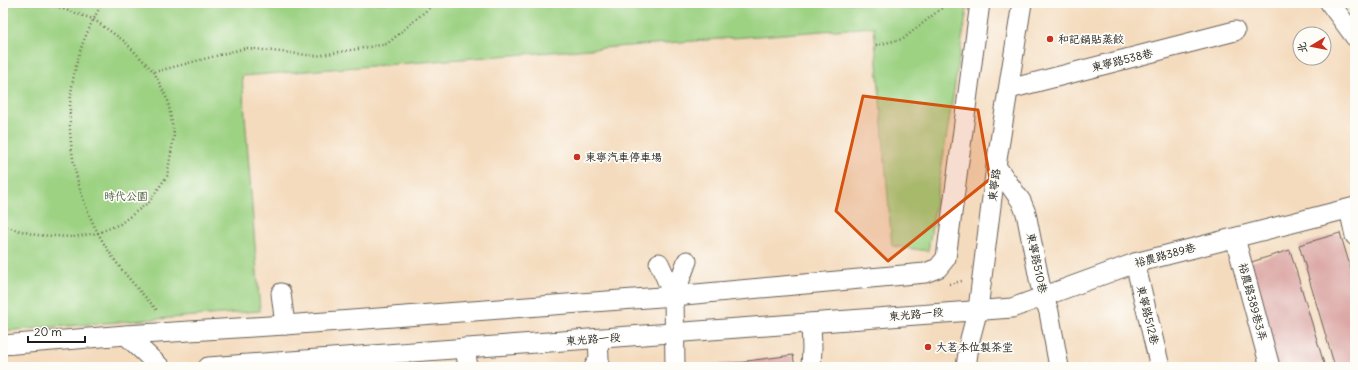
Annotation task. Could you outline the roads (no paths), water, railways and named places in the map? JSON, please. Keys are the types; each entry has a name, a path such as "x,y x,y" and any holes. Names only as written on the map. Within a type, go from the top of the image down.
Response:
{"street":[{"path":"3,345 674,296 925,273 938,268 946,258 980,3"},
{"name":"東寧路","path":"966,367 970,339 978,309 996,166 1022,3"},
{"path":"1330,3 1355,37"},
{"name":"東寧路538巷","path":"1008,89 1235,31"},
{"name":"東寧路510巷","path":"996,166 1021,201 1026,213 1044,296 1049,312 1059,367"},
{"path":"1352,208 1355,236"},
{"name":"裕農路389巷","path":"978,309 1012,308 1135,263 1352,208"},
{"name":"裕農路389巷3弄","path":"1235,238 1270,367"},
{"path":"674,367 674,296 687,261"},
{"path":"659,263 674,296"},
{"name":"東寧路512巷","path":"1135,263 1160,367"},
{"path":"281,293 285,325"},
{"name":"東光路一段","path":"208,367 673,334 978,309"},
{"path":"811,323 811,367"},
{"path":"126,335 160,367"},
{"path":"594,367 599,359 598,339"},
{"path":"465,348 468,367"}],"place":[{"name":"和記鍋貼蒸餃","path":"1050,39"},
{"name":"東寧汽車停車場","path":"577,157"},
{"name":"大茗本位製茶堂","path":"928,347"}],"park label":[{"name":"時代公園","path":"126,196"}]}
